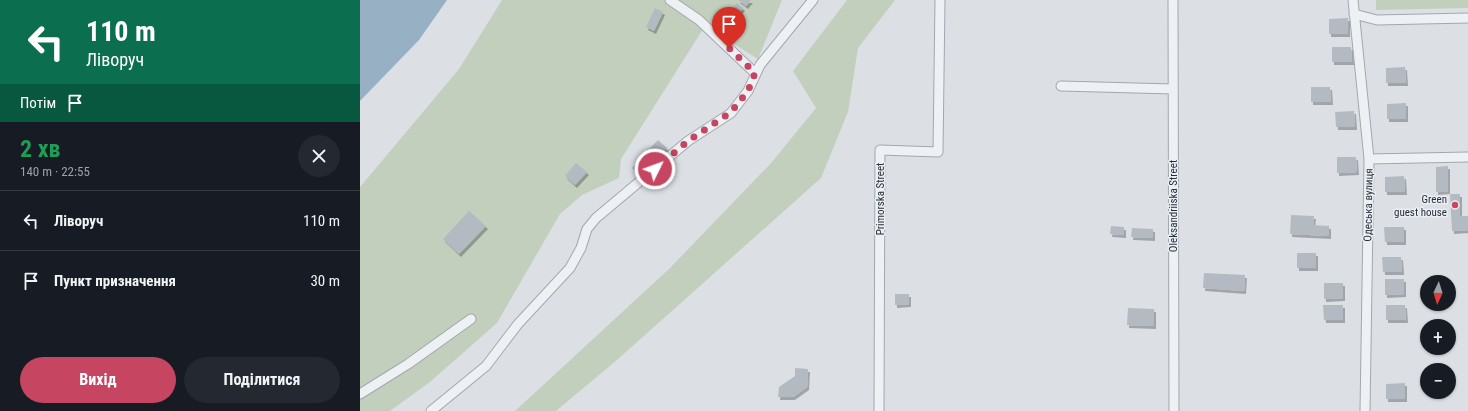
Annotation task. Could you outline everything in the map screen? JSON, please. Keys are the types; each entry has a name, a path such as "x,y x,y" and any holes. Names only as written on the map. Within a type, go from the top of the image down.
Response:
{"street":[{"path":"670,0 699,20 755,73"},
{"path":"431,411 486,366 518,324 570,268 581,248 587,229 596,218 688,141 731,112 748,91 755,73 782,36 813,0"},
{"name":"Primorska Street","path":"879,411 880,150 938,152 940,0"},
{"name":"Oleksandriiska Street","path":"1173,0 1174,411"},
{"name":"Одеська вулиця","path":"1353,0 1369,159 1365,411"},
{"path":"1354,14 1377,20 1468,18"},
{"path":"1060,86 1173,89"},
{"path":"1369,159 1468,158"},
{"path":"360,394 408,364 471,319"}],"green space":[{"path":"502,0 782,0 758,59 705,26 621,159 619,178 582,195 560,214 497,323 430,382 390,411 360,411 360,187 459,69"},
{"path":"847,0 895,0 858,48 848,112 821,178 617,360 556,411 515,411 670,268 772,162 816,108 793,71"},
{"path":"1376,0 1468,0 1468,8 1376,10"}],"water":[{"path":"360,0 447,0 419,40 360,101"}],"building":[{"path":"738,0 751,0 746,6"},
{"path":"737,3 743,8 735,17 729,12"},
{"path":"655,8 663,12 654,31 646,27"},
{"path":"1348,18 1348,34 1329,34 1329,19"},
{"path":"1332,47 1351,47 1352,62 1332,62"},
{"path":"1405,67 1406,83 1386,83 1386,68"},
{"path":"1311,87 1330,87 1331,102 1311,102"},
{"path":"1406,103 1406,119 1387,119 1387,104"},
{"path":"1354,111 1355,127 1336,127 1335,112"},
{"path":"658,140 667,148 655,160 647,151"},
{"path":"644,156 652,164 640,176 632,168"},
{"path":"1337,157 1356,157 1357,172 1337,173"},
{"path":"576,163 587,172 575,185 565,176"},
{"path":"1448,166 1448,191 1436,192 1436,167"},
{"path":"1404,176 1405,192 1385,192 1385,177"},
{"name":"Green guest house","path":"1450,194 1460,194 1460,216 1468,216 1468,230 1452,231"},
{"path":"469,211 486,226 459,254 443,239"},
{"path":"1291,215 1314,216 1313,225 1329,226 1329,236 1290,234"},
{"path":"1111,226 1124,227 1124,235 1110,234"},
{"path":"1384,227 1404,227 1404,242 1385,242"},
{"path":"1132,228 1153,229 1153,238 1131,237"},
{"path":"1297,253 1316,253 1316,268 1297,268"},
{"path":"1382,257 1401,257 1402,272 1383,272"},
{"path":"1204,273 1245,275 1244,291 1203,288"},
{"path":"1385,279 1404,279 1404,294 1385,295"},
{"path":"1324,283 1343,283 1343,298 1324,299"},
{"path":"895,294 909,294 909,304 895,305"},
{"path":"1323,305 1343,305 1343,320 1324,320"},
{"path":"1386,305 1405,305 1406,320 1386,320"},
{"path":"1128,308 1154,309 1154,326 1127,325"},
{"path":"795,368 808,369 807,387 793,397 778,397 779,387 795,376"},
{"path":"1405,383 1405,399 1386,399 1386,384"}],"place":[{"name":"Green guest house","path":"1455,205"}],"route":[{"path":"655,169 666,158 688,141 731,112 748,91 755,73 729,48"}]}
